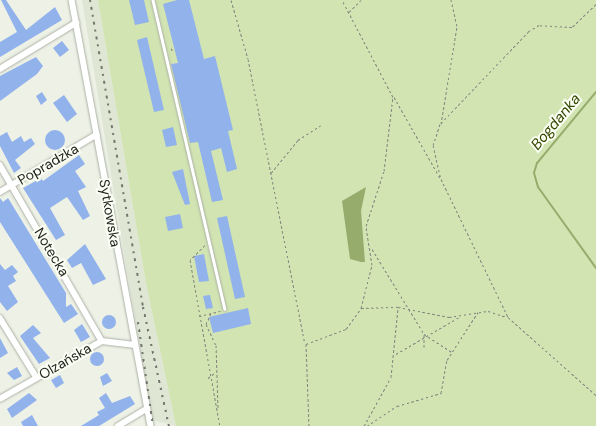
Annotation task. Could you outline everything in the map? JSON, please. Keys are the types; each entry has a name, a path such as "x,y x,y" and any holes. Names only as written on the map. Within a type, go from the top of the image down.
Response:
{"street":[{"name":"Sytkowska","path":"72,0 145,410 151,426"},
{"path":"0,69 76,23"},
{"name":"Popradzka","path":"0,192 96,136"},
{"name":"Notecka","path":"0,165 102,341"},
{"path":"0,318 37,378"},
{"name":"Olzańska","path":"0,399 102,341 133,344"},
{"path":"118,426 145,410"}],"lane":[{"path":"153,0 225,309"}],"path":[{"path":"231,0 271,174 306,344 309,426"},
{"path":"342,0 440,179 508,317 596,395"},
{"path":"348,13 361,0"},
{"path":"440,179 433,145 440,124 457,26 452,0"},
{"path":"440,124 529,31 539,25 572,27 596,4"},
{"path":"172,48 173,52"},
{"path":"393,96 384,171 366,226 372,248 424,334 424,347"},
{"path":"271,174 298,140 321,126"},
{"path":"210,242 196,248 190,260 208,378 219,412"},
{"path":"306,344 346,329 361,308 372,248"},
{"path":"361,308 398,307 460,317"},
{"path":"364,426 378,406 396,355 398,307"},
{"path":"199,317 225,309"},
{"path":"396,355 424,334 460,317 478,312 508,317"},
{"path":"367,426 397,406 441,393 452,352 478,312"},
{"path":"211,314 206,324 216,345 215,373 220,426"},
{"path":"424,334 452,352"},
{"path":"208,378 215,373"}],"shaded area":[{"path":"82,0 98,0 146,283 176,426 152,420"},
{"path":"98,0 596,0 596,426 176,426 146,283"},
{"path":"366,187 361,211 365,262 361,262 350,259 342,201"}],"building":[{"path":"1,0 6,0 26,30 55,7 62,20 0,57 0,42 17,32"},
{"path":"129,0 144,0 149,22 135,25"},
{"path":"177,0 189,0 204,59 215,56 233,130 228,131 237,169 227,172 221,148 211,151 223,200 212,202 198,142 190,143 171,64 178,63 163,4"},
{"path":"147,37 164,110 154,112 137,40"},
{"path":"62,41 69,50 60,57 53,48"},
{"path":"36,57 43,66 37,74 0,101 0,76"},
{"path":"42,92 47,100 41,105 36,96"},
{"path":"64,95 77,114 67,122 53,103"},
{"path":"173,127 177,145 166,147 162,130"},
{"path":"55,130 62,133 65,140 62,147 55,150 48,147 45,140 48,133"},
{"path":"7,132 12,142 21,136 24,142 31,138 35,144 15,160 21,168 14,173 0,146 0,136"},
{"path":"79,155 85,164 75,171 86,187 78,191 90,216 83,220 67,197 50,208 65,235 56,240 23,188 41,178 43,181"},
{"path":"183,169 190,204 185,205 172,172"},
{"path":"0,198 3,202 8,198 66,293 66,307 71,304 78,314 64,323 0,222"},
{"path":"180,214 183,228 168,231 165,217"},
{"path":"227,216 245,297 235,299 217,218"},
{"path":"85,244 106,279 93,285 81,263 72,268 67,260"},
{"path":"204,254 209,281 199,282 194,256"},
{"path":"0,264 5,270 12,265 18,272 13,276 16,281 8,286 18,302 7,311 0,302"},
{"path":"210,295 213,308 206,309 203,296"},
{"path":"248,308 251,324 213,333 209,317"},
{"path":"109,315 114,317 116,322 114,327 109,329 104,327 102,322 104,317"},
{"path":"82,324 90,337 81,342 74,330"},
{"path":"33,325 41,333 33,338 50,358 39,364 20,336"},
{"path":"0,338 8,353 0,358"},
{"path":"94,352 100,352 104,359 100,366 94,366 90,362 90,356"},
{"path":"17,367 22,376 14,380 7,373"},
{"path":"107,373 112,381 103,386 100,377"},
{"path":"60,375 64,383 56,388 51,380"},
{"path":"29,393 37,400 12,418 7,409"},
{"path":"106,393 112,403 130,396 135,404 99,426 81,426 99,415 97,412 105,408 99,398"},
{"path":"32,415 38,426 23,426 21,422"}],"waterway":[{"name":"Bogdanka","path":"596,92 537,163 534,173 538,187 596,268"}],"railway":[{"path":"90,0 143,307 169,426"},
{"path":"138,322 153,426"}]}
